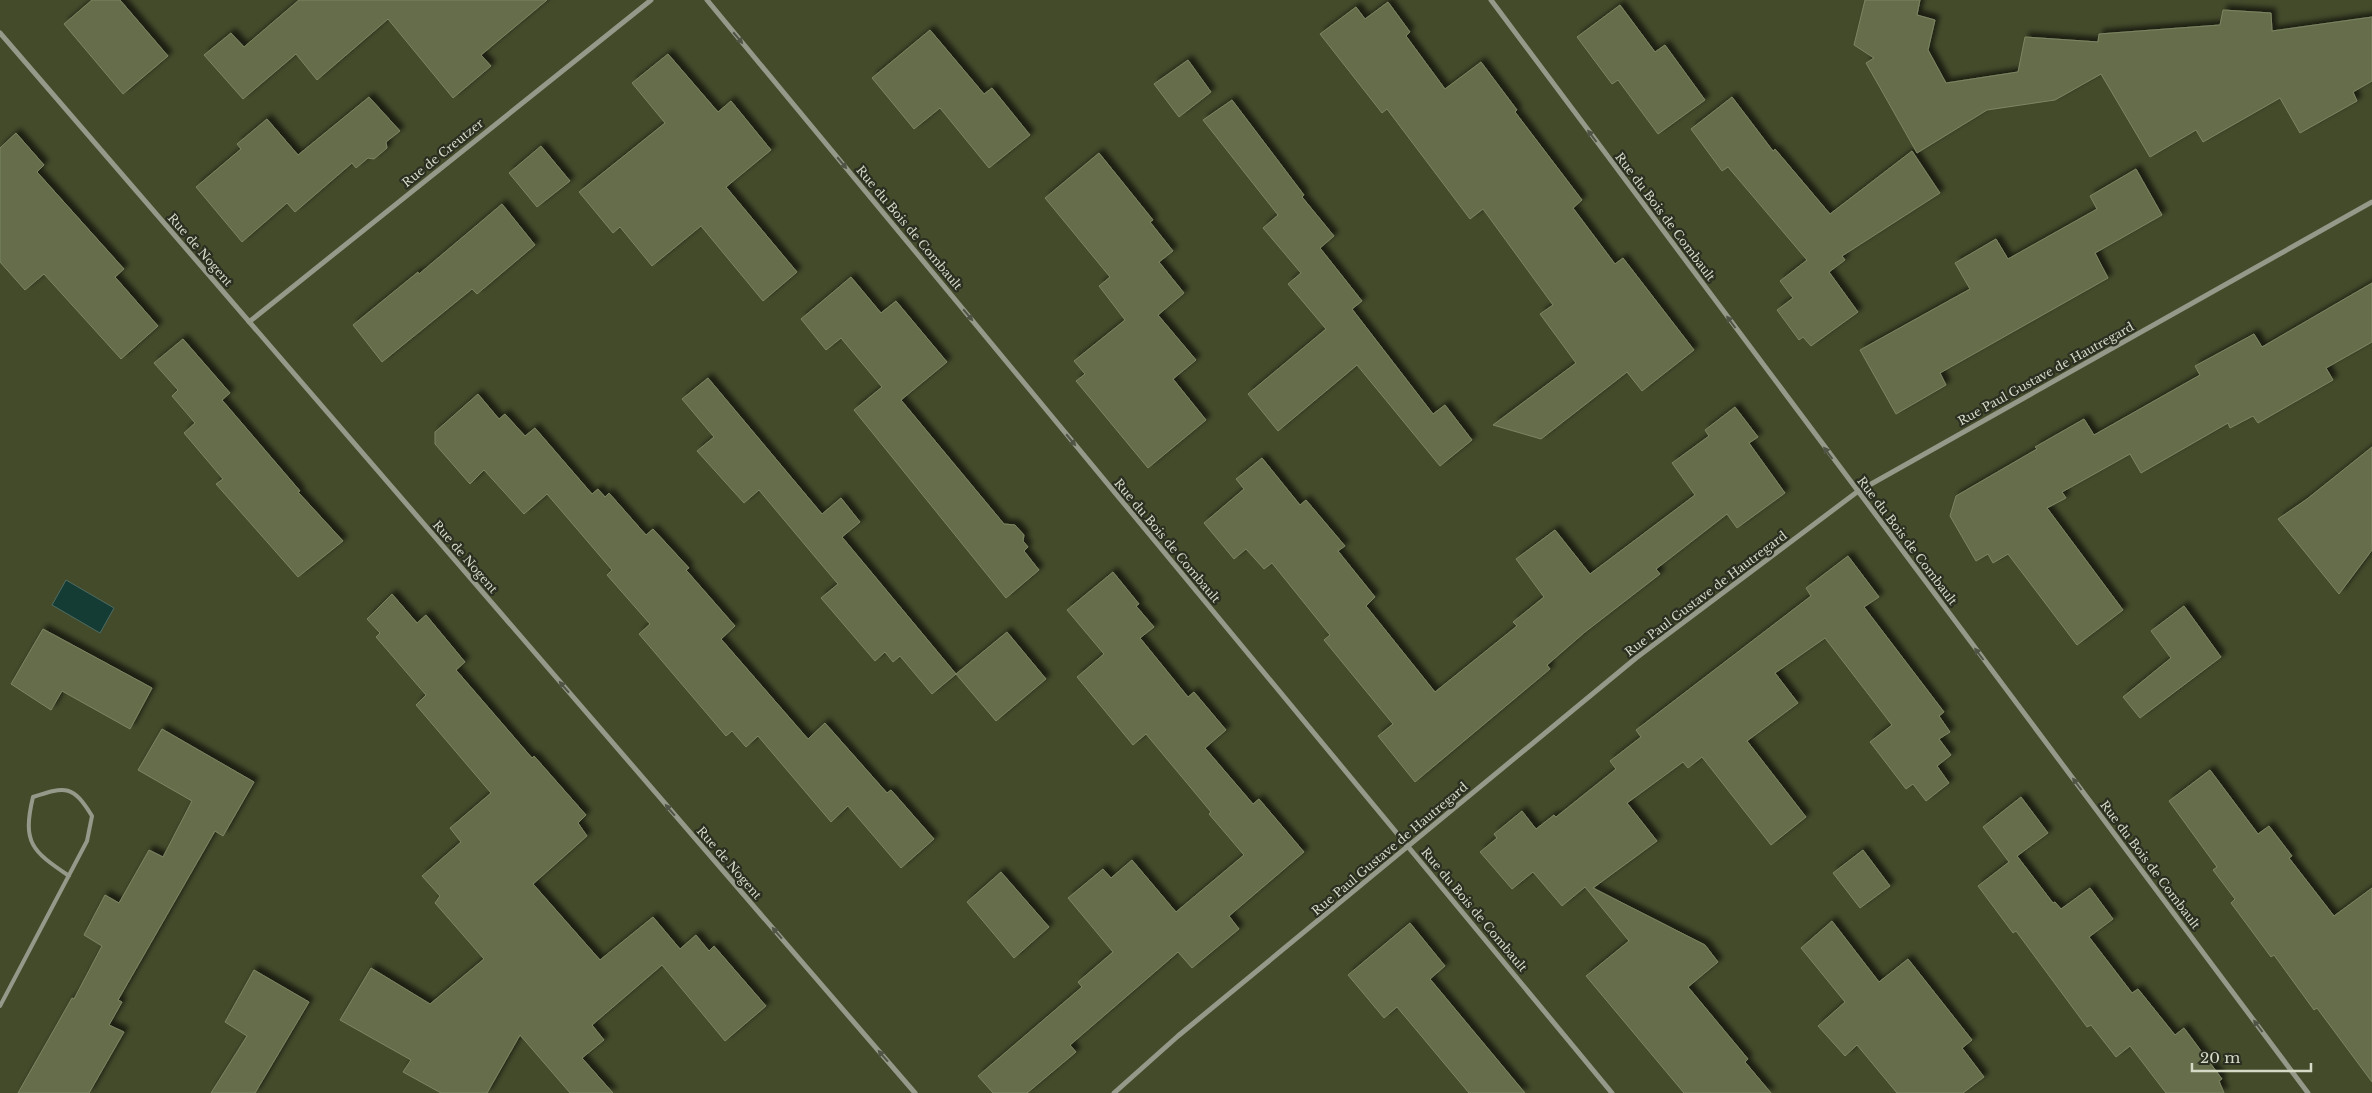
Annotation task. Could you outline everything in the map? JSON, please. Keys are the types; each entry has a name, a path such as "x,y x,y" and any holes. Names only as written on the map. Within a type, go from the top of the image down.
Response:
{"street":[{"name":"Rue de Creutzer","path":"249,322 651,0"},
{"name":"Rue du Bois de Combault","path":"707,0 1612,1093"},
{"name":"Rue du Bois de Combault","path":"1491,0 2308,1093"},
{"name":"Rue de Nogent","path":"0,33 914,1093"},
{"name":"Rue Paul Gustave de Hautregard","path":"1114,1093 1178,1036 1636,658 1857,492 2372,202"}],"lane":[{"path":"0,1006 69,876 87,841 92,816 79,796 58,788 33,797 28,817 29,836 40,856 69,876"}],"water":[{"path":"66,580 114,608 100,633 52,605"}],"building":[{"path":"92,0 120,0 168,56 123,94 64,24"},
{"path":"299,0 547,0 481,55 491,66 453,98 388,19 317,80 296,54 243,99 204,55 231,33 244,47"},
{"path":"1865,0 1920,0 1917,15 1935,20 1928,50 1946,83 2018,72 2025,37 2098,42 2099,34 2220,25 2223,10 2271,13 2272,31 2372,17 2372,81 2353,92 2357,101 2300,133 2280,98 2203,142 2196,130 2150,157 2101,74 2055,100 1987,110 1917,153 1866,63 1874,58 1854,45"},
{"path":"1388,2 1410,32 1406,36 1445,89 1481,62 1517,110 1515,112 1582,200 1573,208 1615,264 1623,258 1694,350 1642,391 1627,372 1541,439 1493,425 1576,363 1540,314 1553,305 1483,209 1470,219 1387,109 1382,113 1320,34 1356,7 1365,19"},
{"path":"1620,5 1655,52 1665,45 1705,100 1658,134 1618,80 1612,84 1577,37"},
{"path":"930,30 984,94 992,88 1030,135 989,168 940,108 914,129 872,78"},
{"path":"668,54 718,112 731,101 771,150 726,187 797,272 763,301 701,226 652,266 620,227 613,233 579,192 665,123 632,83"},
{"path":"1188,60 1211,92 1179,117 1154,84"},
{"path":"369,97 400,131 386,142 387,148 374,159 368,158 356,168 352,163 295,212 287,203 242,242 196,187 241,149 237,144 267,119 298,155"},
{"path":"1732,97 1773,151 1775,149 1830,214 1912,151 1940,193 1842,256 1845,260 1829,272 1858,312 1811,346 1803,337 1799,340 1777,310 1793,298 1780,281 1807,260 1728,167 1722,171 1691,129"},
{"path":"1232,100 1304,195 1302,197 1334,236 1320,248 1362,301 1352,309 1433,414 1445,405 1472,440 1440,466 1357,365 1278,431 1248,394 1326,329 1288,284 1301,273 1263,228 1278,215 1203,120"},
{"path":"16,133 44,165 37,172 124,269 115,277 158,326 121,359 44,274 25,290 0,262 0,148"},
{"path":"541,146 570,181 537,207 509,173"},
{"path":"1099,153 1153,220 1150,222 1173,251 1159,262 1184,293 1158,315 1196,360 1173,379 1206,420 1148,468 1076,381 1085,374 1074,361 1125,320 1099,286 1110,277 1045,198"},
{"path":"2136,169 2162,215 2095,253 2108,278 1940,373 1946,385 1896,414 1860,350 1970,289 1955,263 1996,239 2008,259 2097,209 2090,196"},
{"path":"502,204 535,245 477,294 472,289 382,362 353,325 418,272 419,274"},
{"path":"851,277 881,313 896,301 947,362 901,400 1004,524 1015,525 1024,535 1023,541 1028,547 1024,551 1039,570 1006,598 854,410 882,387 841,338 826,350 801,319"},
{"path":"2372,283 2372,342 2326,368 2333,380 2258,423 2253,416 2230,428 2228,423 2141,473 2130,454 2062,492 2066,498 2047,508 2123,610 2077,645 2008,554 1993,563 1988,554 1976,561 1950,516 1956,496 2084,419 2094,435 2200,375 2195,366 2254,334 2262,347"},
{"path":"183,339 230,393 222,400 300,491 298,492 343,541 298,577 216,484 223,479 184,433 195,423 172,396 178,390 154,363"},
{"path":"708,378 822,514 841,498 860,522 842,537 956,674 932,694 900,656 893,662 885,652 875,661 821,598 838,584 759,490 744,503 697,451 714,437 682,399"},
{"path":"478,394 499,419 505,414 525,436 535,428 592,494 598,489 605,497 609,493 646,535 653,529 689,568 686,570 735,626 721,639 808,739 825,723 887,793 891,790 934,839 901,868 848,806 831,822 758,736 746,747 732,731 726,736 639,634 650,624 607,575 612,570 547,494 524,514 484,470 470,484 435,444 435,432"},
{"path":"1735,407 1758,437 1749,443 1785,493 1737,528 1727,514 1656,569 1660,574 1585,632 1547,665 1550,669 1415,782 1378,736 1393,724 1324,640 1330,635 1272,563 1264,569 1246,549 1234,559 1204,523 1244,489 1236,479 1262,458 1300,505 1306,500 1345,546 1338,551 1375,597 1366,606 1435,692 1517,626 1513,622 1544,597 1516,559 1555,530 1590,574 1695,495 1672,463 1709,436 1705,430"},
{"path":"2372,447 2372,550 2339,594 2278,519 2307,499"},
{"path":"1848,556 1879,597 1864,607 1944,712 1939,716 1950,732 1939,739 1951,755 1937,766 1949,783 1926,801 1913,784 1906,789 1870,742 1892,725 1825,638 1775,673 1798,703 1747,741 1806,817 1771,845 1702,757 1688,768 1683,762 1627,803 1657,841 1593,888 1705,945 1718,962 1688,987 1748,1059 1745,1062 1771,1093 1684,1093 1586,976 1629,941 1585,887 1562,906 1533,872 1512,889 1480,852 1497,838 1494,834 1522,811 1536,829 1554,815 1556,817 1616,769 1610,761 1641,737 1636,730 1811,596 1806,588"},
{"path":"1113,572 1139,604 1136,606 1154,627 1140,638 1188,697 1194,692 1226,730 1205,748 1253,804 1259,799 1304,852 1229,916 1239,929 1192,968 1178,952 1070,1045 1076,1052 1027,1093 993,1093 978,1076 1082,987 1078,982 1113,952 1068,898 1103,869 1111,878 1132,860 1176,912 1244,855 1146,734 1133,745 1077,677 1104,654 1067,610"},
{"path":"392,594 417,623 426,615 465,662 456,670 532,758 534,756 586,815 578,823 587,836 533,884 600,960 653,917 680,949 696,935 709,951 714,946 766,1006 725,1041 662,965 592,1025 604,1040 582,1058 613,1093 570,1093 520,1035 487,1093 441,1093 403,1072 411,1060 340,1020 371,968 430,1004 484,959 435,903 440,896 422,876 461,842 450,828 491,793 416,705 426,695 376,637 380,633 367,619"},
{"path":"2184,606 2221,657 2140,718 2123,697 2171,658 2151,631"},
{"path":"43,629 152,688 130,729 62,691 51,710 11,684"},
{"path":"1007,632 1046,679 996,721 956,674"},
{"path":"162,729 254,782 223,836 215,831 118,1000 122,1002 109,1025 124,1032 89,1093 18,1093 72,998 74,999 102,946 84,935 105,895 119,903 149,850 163,857 192,801 138,770"},
{"path":"2210,770 2258,834 2269,826 2292,856 2289,858 2334,916 2372,888 2372,1082 2317,1008 2314,1010 2274,955 2271,957 2231,903 2235,899 2213,870 2217,867 2169,801"},
{"path":"2021,797 2048,833 2017,856 2053,903 2055,902 2061,909 2090,888 2113,919 2089,937 2132,993 2138,989 2175,1035 2184,1028 2222,1079 2219,1081 2224,1093 2166,1093 2130,1046 2116,1057 2091,1025 2087,1027 2016,931 2013,933 1978,886 2009,862 1983,827"},
{"path":"1863,850 1890,886 1860,908 1833,873"},
{"path":"1001,872 1049,927 1014,958 967,902"},
{"path":"1832,921 1879,982 1908,959 1972,1040 1962,1048 1984,1077 1963,1093 1897,1093 1857,1045 1845,1056 1818,1026 1845,1002 1801,948"},
{"path":"1410,923 1445,966 1430,979 1525,1093 1469,1093 1397,1007 1384,1018 1348,975"},
{"path":"254,970 309,1002 255,1093 211,1093 247,1036 225,1022"}]}
